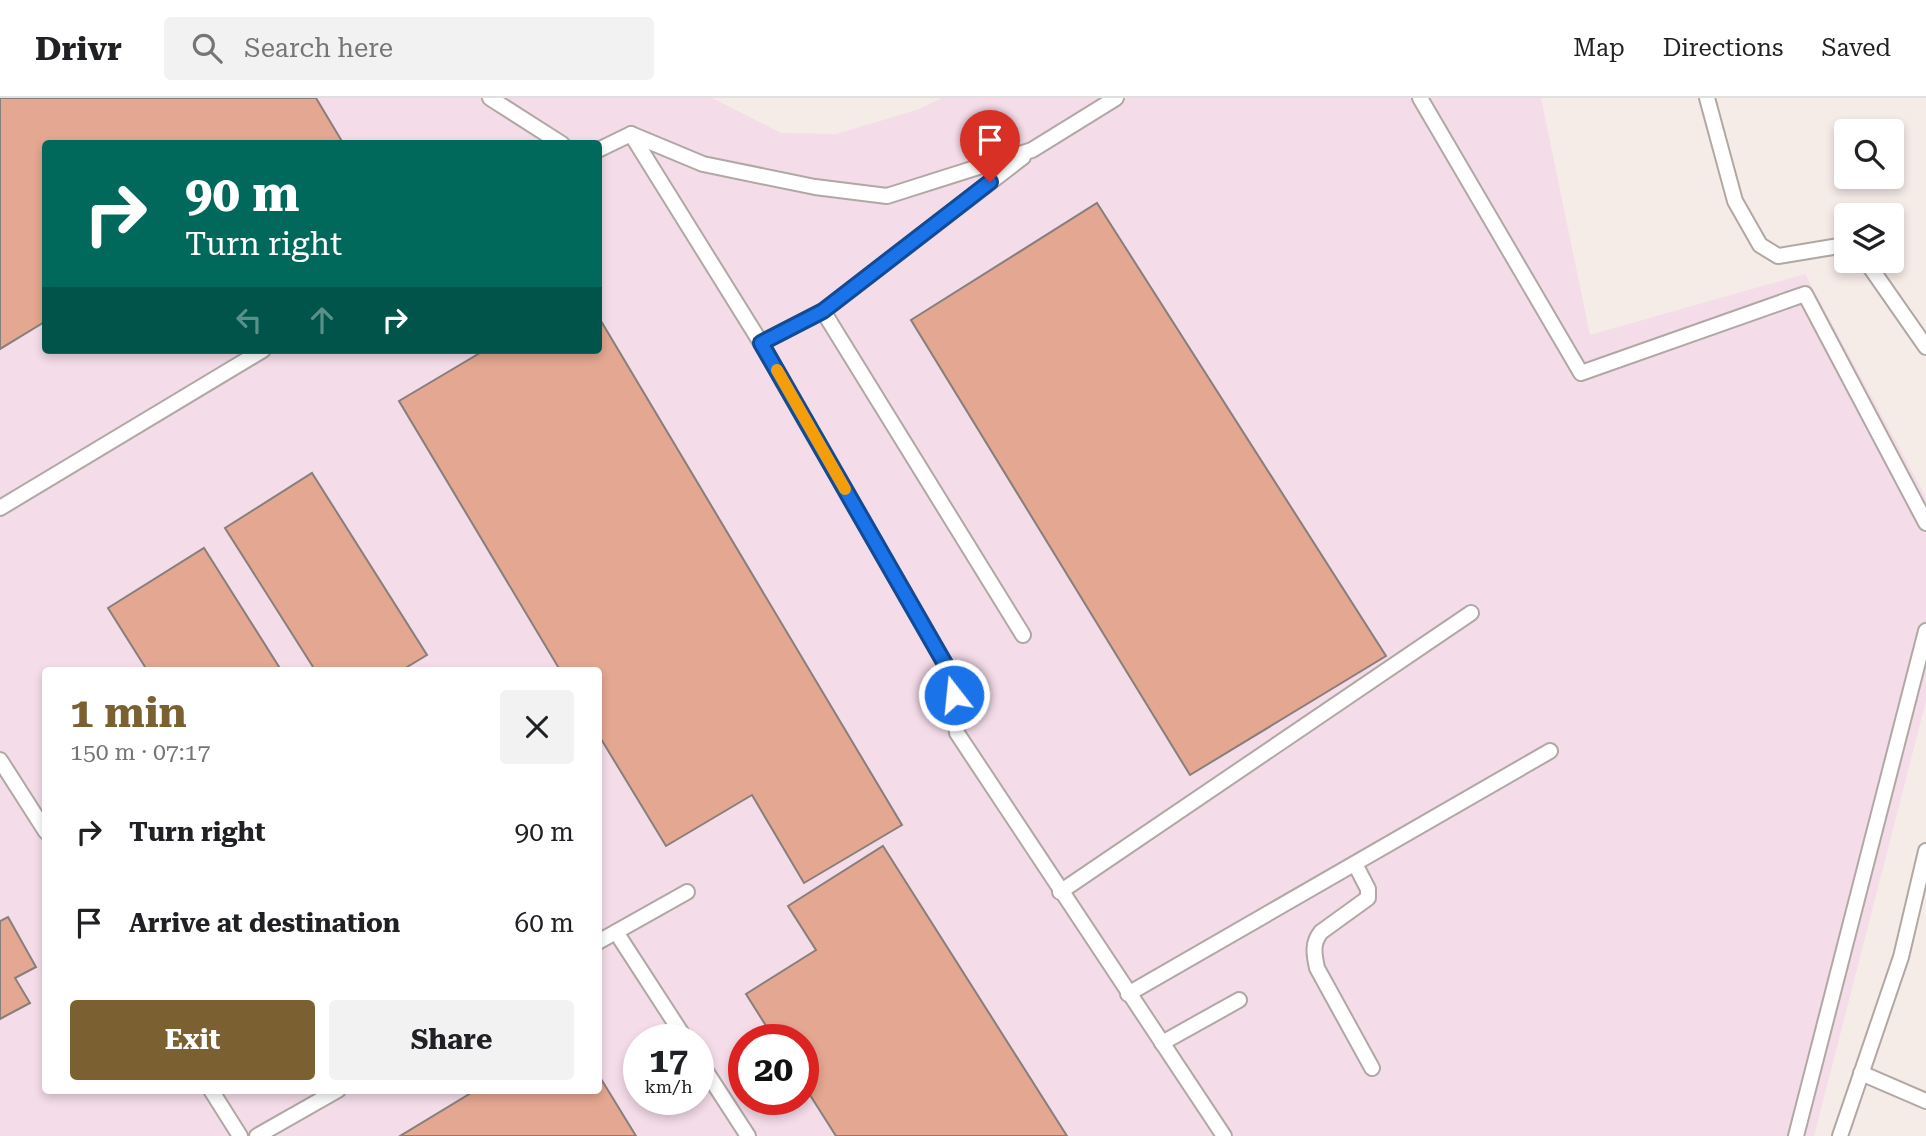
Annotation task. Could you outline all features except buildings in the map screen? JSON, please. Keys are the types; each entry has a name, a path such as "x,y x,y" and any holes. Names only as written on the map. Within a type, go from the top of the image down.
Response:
{"lane":[{"path":"490,98 556,140"},
{"path":"761,343 823,311 1032,150 1116,98"},
{"path":"1419,98 1581,373 1805,294 1926,523"},
{"path":"1707,98 1735,201 1760,245 1778,256 1834,247"},
{"path":"602,148 631,134 703,164 815,187 887,196 1032,150"},
{"path":"631,134 761,343 952,676 957,733 1224,1136"},
{"path":"1874,273 1926,347"},
{"path":"823,311 1023,635"},
{"path":"0,508 256,354"},
{"path":"1060,892 1471,612"},
{"path":"1796,1136 1926,631"},
{"path":"1128,993 1550,751"},
{"path":"0,760 42,826"},
{"path":"1840,1136 1900,957 1926,851"},
{"path":"1355,864 1368,889 1368,898 1321,932 1315,939 1314,954 1317,968 1372,1068"},
{"path":"602,940 687,892"},
{"path":"616,932 675,1024"},
{"path":"1162,1043 1239,1000"},
{"path":"1861,1073 1926,1101"},
{"path":"714,1084 748,1136"},
{"path":"214,1094 240,1136"},
{"path":"257,1136 331,1094"}],"shaded area":[{"path":"0,98 712,98 781,133 836,134 917,110 942,98 1541,98 1590,335 1805,274 1926,497 1926,701 1814,1136 0,1136"}],"slow traffic":[{"path":"777,370 845,489"}],"route":[{"path":"954,695 952,676 761,343 823,311 990,182"}]}
